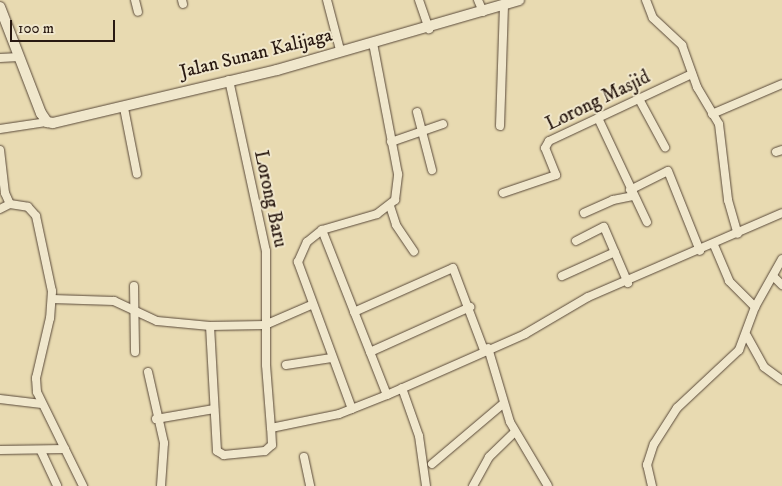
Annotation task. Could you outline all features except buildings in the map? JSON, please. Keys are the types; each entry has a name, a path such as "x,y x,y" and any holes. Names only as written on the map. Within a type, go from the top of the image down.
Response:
{"street":[{"path":"135,0 138,12"},
{"path":"328,0 340,50"},
{"path":"419,0 429,29"},
{"path":"478,0 483,12"},
{"name":"Jalan Sunan Kalijaga","path":"0,129 47,122 71,121 124,108 340,50 429,29 518,0"},
{"path":"646,0 653,18 682,45 692,74 721,131 728,200 738,234"},
{"path":"500,126 504,5"},
{"path":"0,7 47,122"},
{"path":"352,409 311,305 298,262 306,242 322,230 368,218 390,206 398,187 374,43"},
{"path":"0,58 20,57"},
{"name":"Lorong Masjid","path":"503,193 556,176 546,144 692,74"},
{"name":"Lorong Baru","path":"214,409 216,448 221,455 268,450 272,445 265,325 266,251 229,80"},
{"path":"712,114 782,84"},
{"path":"639,99 664,147"},
{"path":"124,108 137,174"},
{"path":"417,112 432,170"},
{"path":"598,118 647,222"},
{"path":"391,142 422,133 443,124"},
{"path":"0,150 5,193 10,204"},
{"path":"584,213 632,193 668,171 700,251"},
{"path":"0,209 10,204 28,207 36,216 52,299 36,378 42,404 82,486"},
{"path":"390,206 396,225 414,252"},
{"path":"271,428 352,409 387,395 486,349 525,334 588,297 628,283 782,213"},
{"path":"576,241 604,228 628,283"},
{"path":"322,230 387,395"},
{"path":"714,245 729,281 755,306"},
{"path":"562,276 614,252"},
{"path":"652,486 649,454 670,417 739,350 747,336 755,306 782,259"},
{"path":"354,312 451,268 470,307 514,432 548,486"},
{"path":"773,276 782,285"},
{"path":"134,286 135,352"},
{"path":"52,299 114,300 157,321 210,326 265,325 311,305"},
{"path":"370,352 470,307"},
{"path":"156,419 214,409 210,326"},
{"path":"747,336 764,367 782,380"},
{"path":"286,365 331,358"},
{"path":"148,372 156,419 164,443 161,486"},
{"path":"402,388 420,436 424,486"},
{"path":"0,399 42,404"},
{"path":"432,464 504,403"},
{"path":"473,486 489,457 514,432"},
{"path":"0,450 41,451 65,449"},
{"path":"41,451 57,486"},
{"path":"304,457 310,486"}]}
